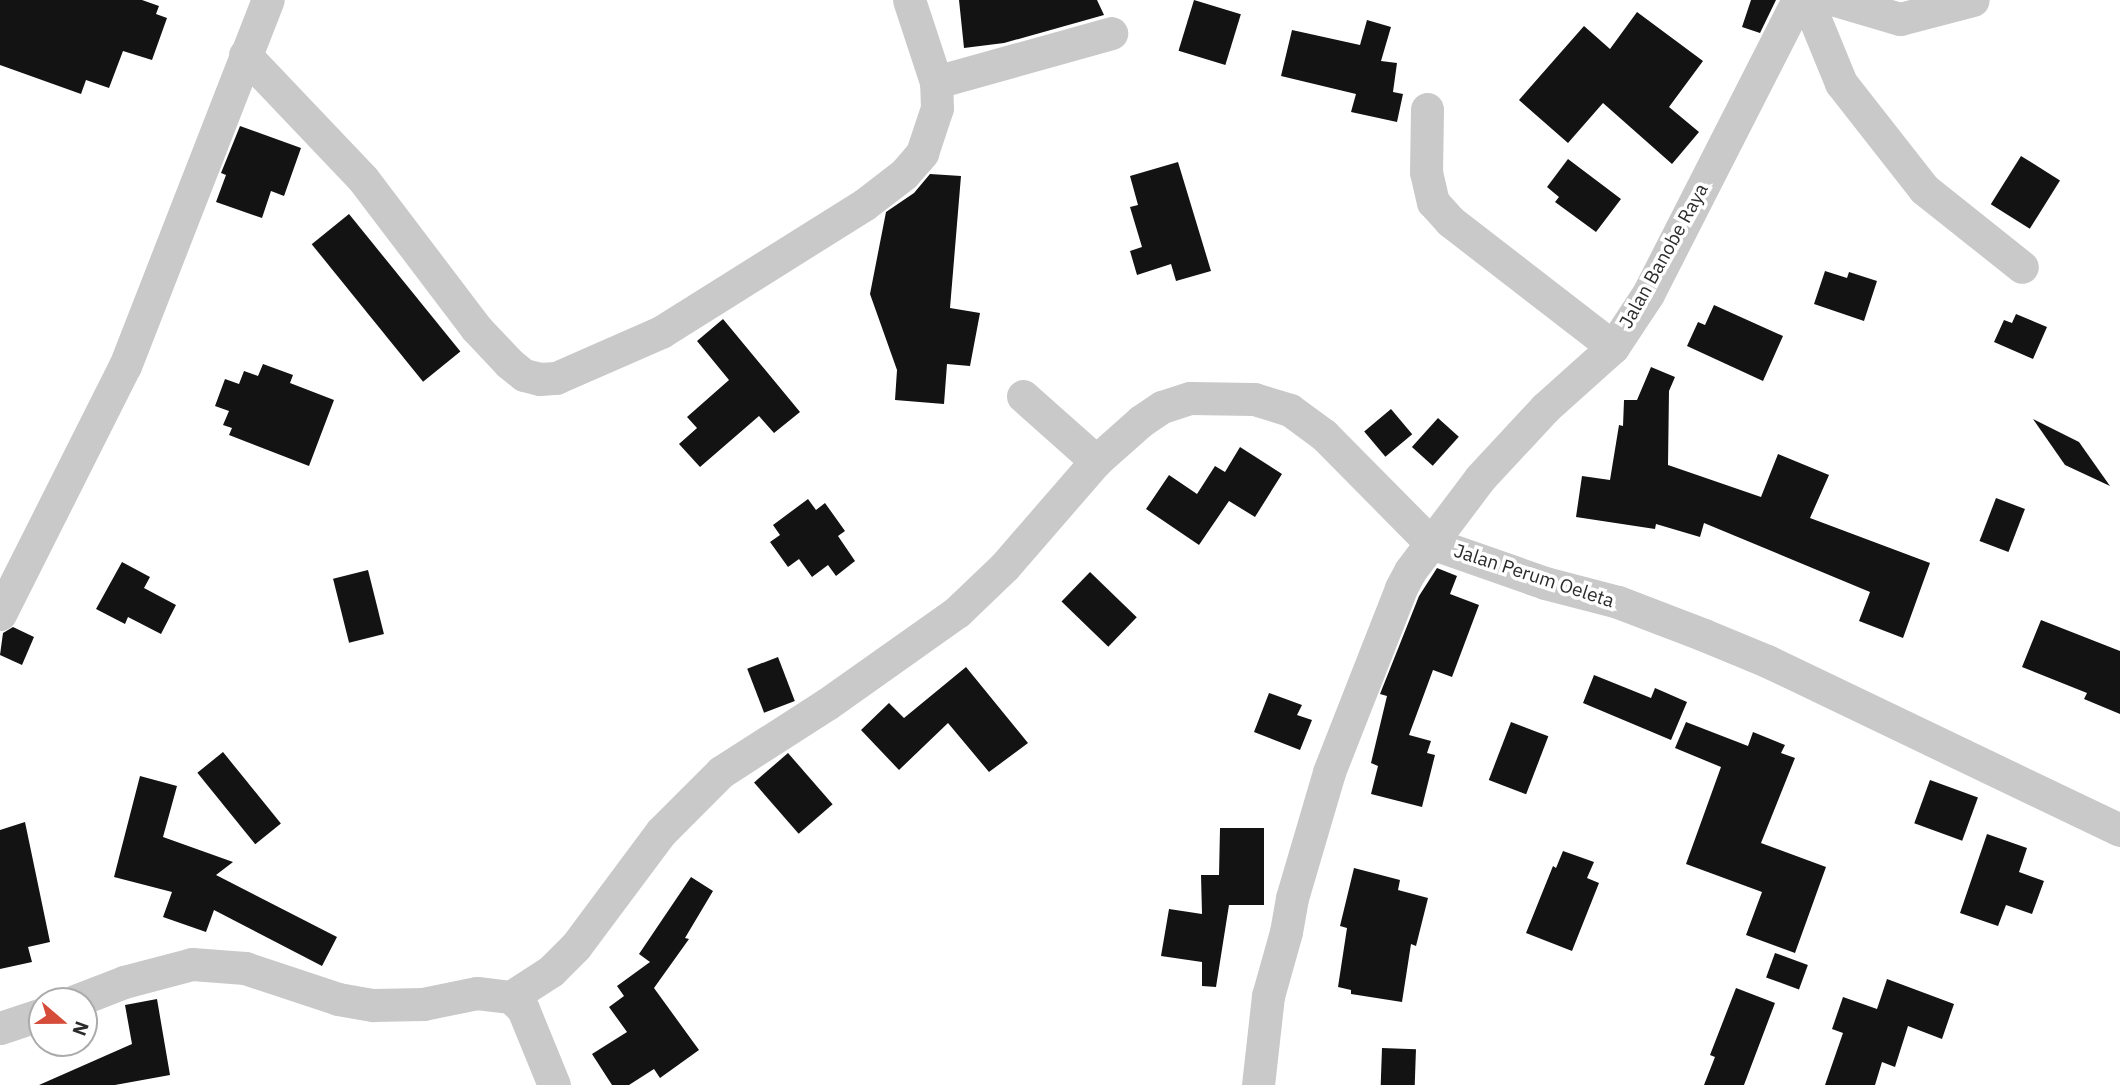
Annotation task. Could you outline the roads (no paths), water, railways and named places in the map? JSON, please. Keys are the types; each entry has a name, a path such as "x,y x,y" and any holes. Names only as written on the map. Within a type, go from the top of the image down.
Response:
{"street":[{"path":"0,614 125,366 268,0"},
{"path":"245,55 363,180 476,328 509,363 524,375 556,379 661,332 865,204 904,174 922,153 937,108 936,82 909,0"},
{"name":"Jalan Banobe Raya","path":"1431,543 1480,478 1526,428 1613,347 1648,294 1798,0"},
{"path":"1807,0 1841,83 1924,189 2022,267"},
{"path":"1835,0 1900,19 1973,0"},
{"path":"936,82 1111,33"},
{"path":"1427,109 1426,172 1433,202 1450,221 1613,347"},
{"path":"1023,396 1096,461"},
{"path":"511,997 551,971 576,946 661,832 692,798 721,772 850,689 957,612 1005,566 1096,461 1141,421 1162,408 1190,398 1254,399 1290,410 1324,435 1431,543"},
{"name":"Jalan Perum Oeleta","path":"1258,1085 1268,996 1286,932 1292,898 1329,772 1401,588 1431,543 1545,583 1618,602 1729,645 2120,830"},
{"path":"98,992 124,982 192,964 245,968 338,999 373,1005 423,1004 478,993 511,997 523,1009 554,1085"},
{"path":"0,1028 28,1019"}]}
